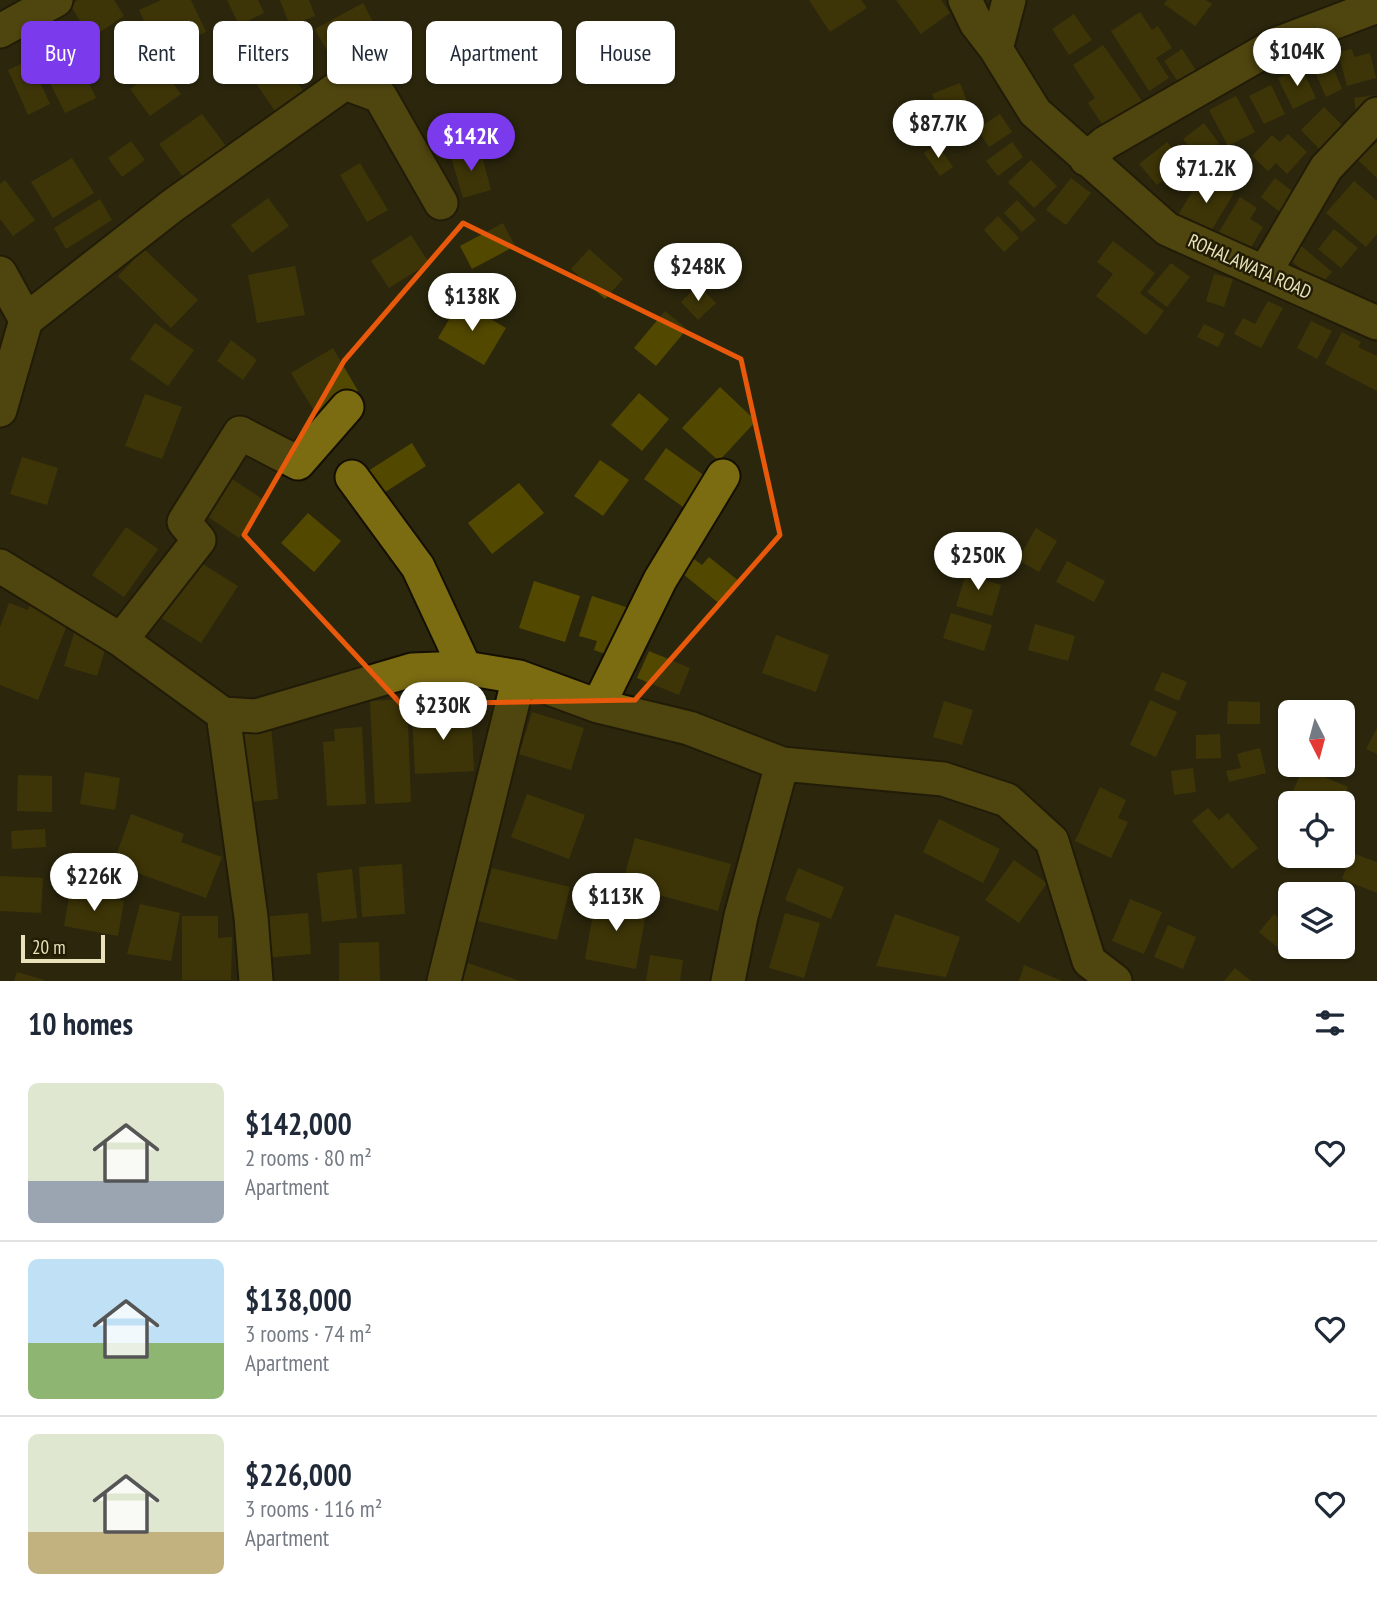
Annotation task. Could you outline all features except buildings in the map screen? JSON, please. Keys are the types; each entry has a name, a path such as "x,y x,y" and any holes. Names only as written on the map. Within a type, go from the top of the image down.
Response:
{"street":[{"path":"0,32 56,0"},
{"name":"ROHALAWATA ROAD","path":"965,0 976,23 1035,112 1167,229 1377,323"},
{"path":"996,50 1009,0"},
{"path":"1086,159 1105,143 1277,44 1377,6"},
{"path":"0,410 26,320 172,206 345,83 380,96 441,203"},
{"path":"1265,272 1326,169 1377,114"},
{"path":"0,273 26,320"},
{"path":"121,640 199,540 184,522 240,433 298,463 347,407"},
{"path":"598,706 660,580 723,476"},
{"path":"352,477 418,567 465,668"},
{"path":"0,566 121,640 223,714 256,716 412,670 465,668 519,677 598,706 689,728 782,764 943,779 1007,800 1052,841 1089,961 1115,981"},
{"path":"444,981 519,677"},
{"path":"223,714 251,918 256,981"},
{"path":"728,981 741,916 782,764"}],"highlighted area":[{"path":"463,223 741,359 780,535 635,700 401,704 244,535 344,361"}]}
